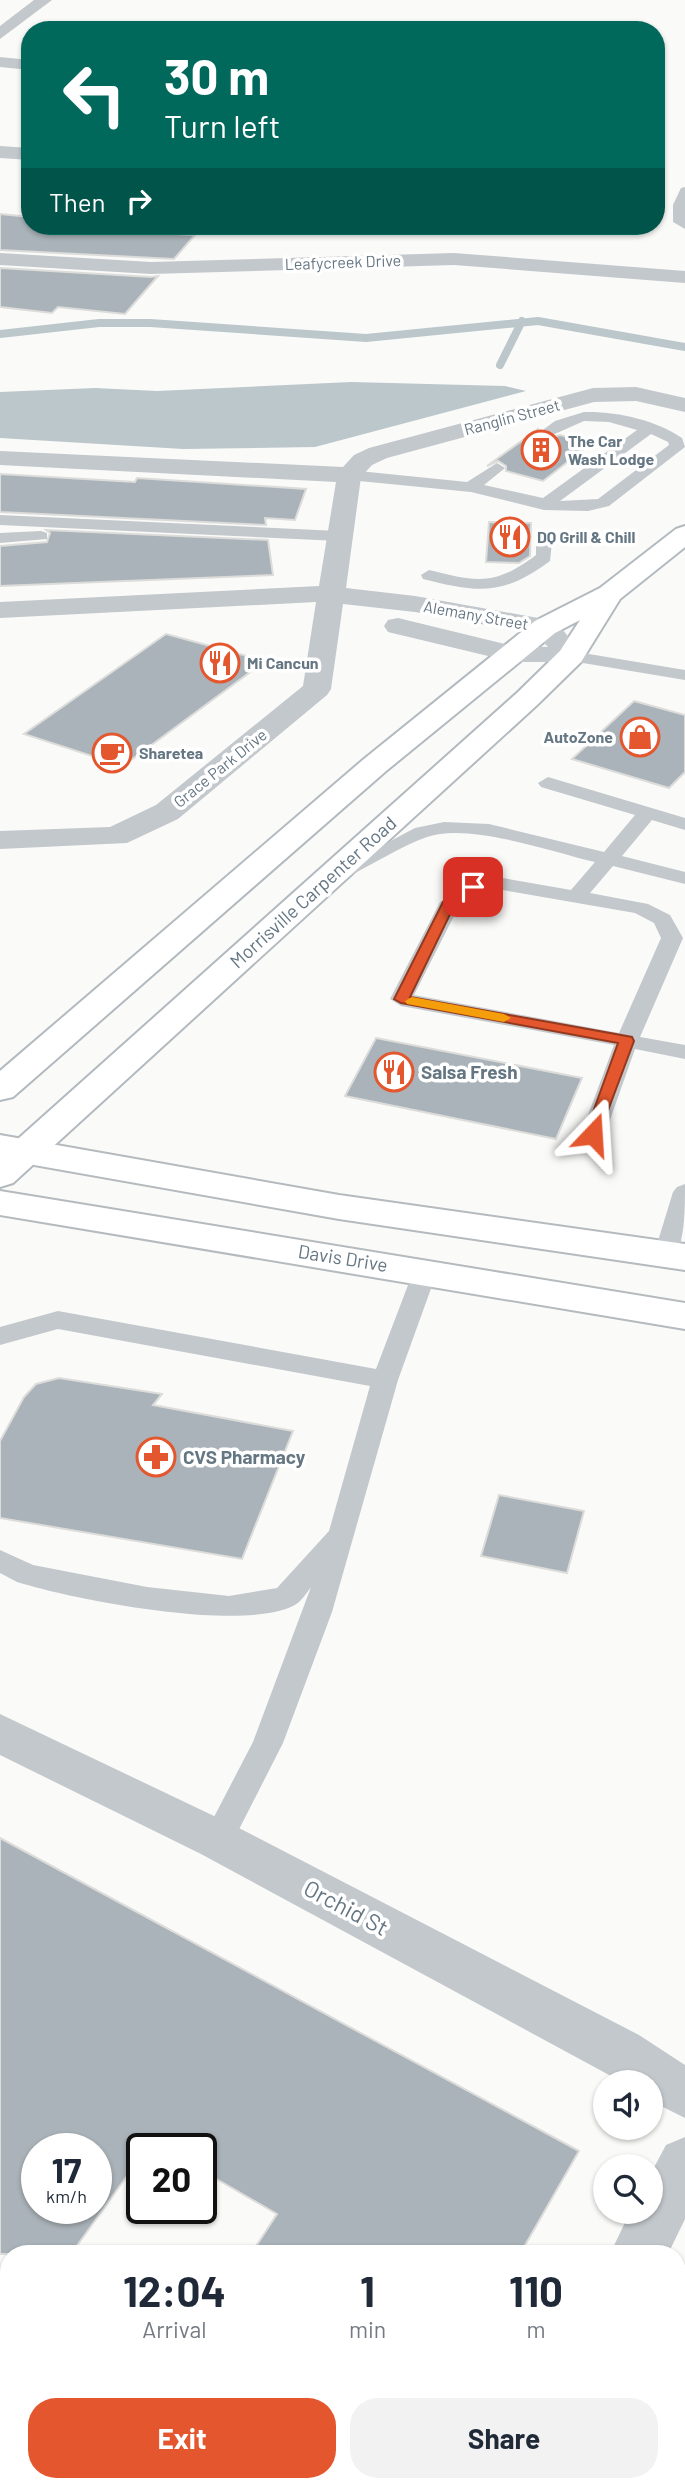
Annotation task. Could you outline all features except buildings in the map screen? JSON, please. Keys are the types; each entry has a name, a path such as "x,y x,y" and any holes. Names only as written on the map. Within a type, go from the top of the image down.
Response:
{"main road":[{"name":"Morrisville Carpenter Road","path":"0,1089 375,765 545,626 610,594 685,534"},
{"name":"Morrisville Carpenter Road","path":"0,1175 14,1149 328,878 571,656 610,594"},
{"path":"14,1149 339,1207 675,1255"},
{"name":"Davis Drive","path":"0,1203 685,1316"}],"street":[{"path":"0,34 44,0"},
{"path":"0,62 21,64"},
{"path":"0,152 21,153"},
{"name":"Leafycreek Drive","path":"0,259 151,268 454,259 685,277"},
{"name":"Ranglin Street","path":"349,475 363,460 378,453 593,395 636,394 685,405"},
{"path":"0,458 349,475 328,605"},
{"name":"Alemany Street","path":"0,610 202,601 225,607 415,604 545,626 571,656"},
{"name":"Alemany Street","path":"328,605 396,625 513,653 571,656"},
{"name":"Grace Park Drive","path":"0,839 116,836 167,812 317,689 328,605"},
{"name":"Orchid St","path":"0,1732 218,1840 620,2052 685,2094"},
{"path":"643,2245 685,2163"}],"lane":[{"path":"685,191 679,205 679,222 685,225"},
{"path":"349,475 470,488 544,511 603,503 677,447 677,441 671,436 600,414 590,414 561,423 548,432"},
{"path":"544,511 649,428"},
{"path":"470,488 497,468"},
{"path":"0,520 338,536"},
{"path":"0,538 183,530"},
{"path":"429,575 458,583 496,586 518,578 544,556 544,542"},
{"path":"571,656 685,675"},
{"path":"548,783 685,824"},
{"path":"577,896 605,860 648,813"},
{"path":"328,878 422,832 444,828 489,830 685,878"},
{"path":"593,1134 627,1041 671,938 663,919 641,908 497,883 473,887 450,902 401,999 627,1041 685,1052"},
{"path":"675,1255 685,1192"},
{"path":"218,1840 268,1743 318,1612 385,1380 425,1272"},
{"path":"0,1336 58,1320 385,1380"},
{"path":"0,1561 27,1574 107,1590 229,1607 285,1598 342,1535"}],"shaded area":[{"path":"351,382 505,386 526,391 315,447 183,449 0,438 0,392 95,388 157,391"}],"waterway":[{"path":"521,323 538,321 685,347"},
{"path":"0,334 99,323 150,323 366,338 521,323"},
{"path":"500,365 521,323"}],"slow traffic":[{"path":"412,1001 504,1018"}],"place":[{"name":"The Car Wash Lodge","path":"541,450"},
{"name":"DQ Grill & Chill","path":"510,537"},
{"name":"Mi Cancun","path":"220,663"},
{"name":"AutoZone","path":"640,737"},
{"name":"Sharetea","path":"112,753"},
{"name":"Salsa Fresh","path":"394,1072"},
{"name":"CVS Pharmacy","path":"156,1457"}],"route":[{"path":"473,887 450,902 401,999 627,1041 593,1134"}]}
